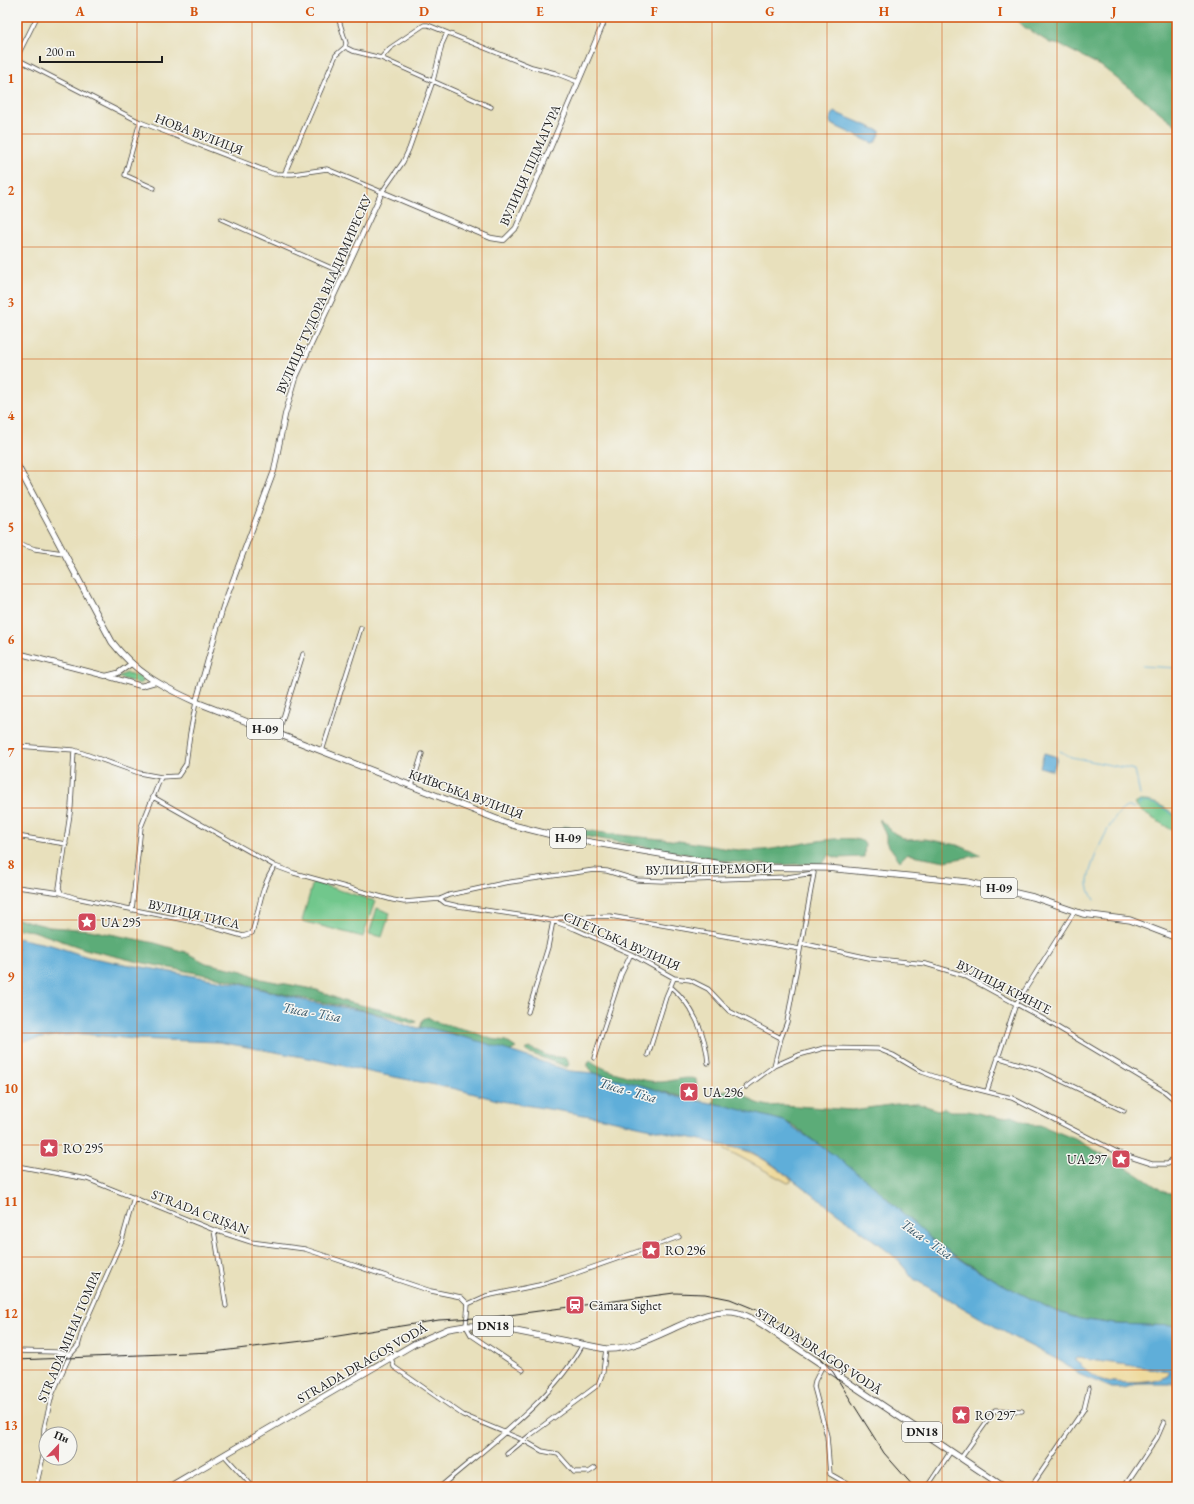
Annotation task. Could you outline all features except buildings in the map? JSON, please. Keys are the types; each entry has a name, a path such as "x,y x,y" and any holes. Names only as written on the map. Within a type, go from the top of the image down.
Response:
{"main road":[{"name":"Н-09","path":"17,465 104,629 130,664"},
{"name":"КИЇВСЬКА ВУЛИЦЯ","path":"130,664 155,682 196,702 512,825 560,837 738,867 814,870"},
{"name":"Н-09","path":"814,870 903,874 968,882 1033,897 1074,912 1130,920 1177,938"},
{"name":"STRADA DRAGOȘ VODĂ","path":"169,1487 438,1332 466,1326 501,1327 606,1349 620,1349 634,1346 694,1320 715,1314 730,1312 753,1319 1004,1487"}],"street":[{"path":"17,58 37,17"},
{"path":"284,175 336,55 345,47 346,42 338,17"},
{"name":"ВУЛИЦЯ ПІДМАГУРА","path":"382,192 491,238 504,240 516,228 602,24 603,17"},
{"path":"381,58 390,48 424,25 428,25 532,67 555,73 578,82"},
{"path":"382,192 403,162 409,149 433,81 442,44 447,33"},
{"path":"345,47 353,51 381,58 491,107"},
{"name":"НОВА ВУЛИЦЯ","path":"17,58 140,122 274,174 284,175 327,169 382,192"},
{"path":"140,122 125,176 154,188"},
{"name":"ВУЛИЦЯ ТУДОРА ВЛАДИМИРЕСКУ","path":"196,702 223,607 274,471 289,396 296,377 382,192"},
{"path":"221,219 345,274"},
{"path":"17,544 35,549 63,553"},
{"path":"322,751 361,628"},
{"path":"17,653 141,686 155,682"},
{"path":"278,734 303,654"},
{"path":"106,676 118,673 130,664"},
{"path":"17,746 74,750 139,773 161,777 178,776 186,764 196,702"},
{"path":"61,893 59,888 71,807 74,750"},
{"path":"412,786 422,754"},
{"path":"132,910 141,827 161,777"},
{"path":"152,797 275,866 329,884 393,900 404,902 440,899"},
{"path":"17,836 66,844"},
{"name":"ВУЛИЦЯ ТИСА","path":"17,887 61,893 132,910 194,922 242,936 248,936 252,933 263,892 270,873 275,866"},
{"name":"ВУЛИЦЯ ПЕРЕМОГИ","path":"440,899 448,895 504,883 594,870 607,871 637,880 662,881 787,877 814,870"},
{"path":"774,1066 781,1038 787,1022 814,870"},
{"name":"СІГЕТСЬКА ВУЛИЦЯ","path":"440,899 446,903 458,906 553,921 631,954 674,978 690,980 708,989 729,1011 781,1038"},
{"path":"987,1091 997,1057 1016,1004 1074,912"},
{"path":"528,1012 548,947 553,921 558,918 610,916 800,949"},
{"name":"ВУЛИЦЯ КРЯНГЕ","path":"801,943 862,956 926,964 950,970 976,981 1016,1004 1155,1085 1177,1102"},
{"path":"594,1058 621,975 631,954"},
{"path":"648,1055 666,997 674,978"},
{"path":"671,987 685,1002 694,1015 703,1037 708,1063"},
{"path":"746,1087 774,1066 799,1055 824,1048 878,1049 922,1072 956,1084 1012,1098 1121,1154 1152,1164 1165,1165 1171,1162 1177,1153"},
{"path":"997,1057 1039,1070 1124,1110"},
{"name":"STRADA CRIȘAN","path":"17,1166 87,1178 214,1230 259,1244 305,1249 431,1291 461,1297 468,1304"},
{"name":"STRADA MIHAI TOMPA","path":"36,1487 43,1457 44,1428 49,1407 70,1355 78,1346 83,1328 122,1240 134,1197"},
{"path":"214,1230 226,1306"},
{"path":"523,1370 471,1335 466,1326 468,1304 486,1296 539,1285 565,1277 679,1237"},
{"path":"440,1487 542,1398 574,1359 583,1344"},
{"path":"507,1454 523,1440 598,1385 603,1372 606,1349"},
{"path":"17,1351 58,1352 70,1355"},
{"path":"391,1358 394,1367 463,1415 496,1428 503,1433 523,1440 542,1451 558,1454 574,1472 589,1472 595,1468"},
{"path":"823,1366 815,1381 814,1387 827,1436 830,1474 853,1487"},
{"path":"1031,1487 1084,1409 1089,1388"},
{"path":"960,1458 995,1410 1022,1411"},
{"path":"1124,1487 1157,1438 1164,1422"},
{"path":"927,1487 951,1451"},
{"path":"224,1455 253,1487"}],"green space":[{"path":"1014,17 1177,17 1177,126 1101,66 1060,45 1050,43 1024,27"},
{"path":"127,673 136,675 143,679 143,682 140,684 117,677"},
{"path":"1140,801 1155,803 1177,816 1177,833 1142,812 1135,804"},
{"path":"879,819 894,833 907,840 925,839 958,845 981,855 945,861 907,854 900,861 886,842 886,836"},
{"path":"564,826 606,833 690,842 721,848 752,851 846,838 865,843 864,857 838,858 829,855 823,863 781,865 731,862 567,833 562,829"},
{"path":"313,882 375,901 363,937 302,921"},
{"path":"377,908 390,913 382,937 369,934"},
{"path":"18,919 50,927 90,930 155,943 185,952 206,963 243,971 261,979 317,990 343,1001 400,1014 417,1022 412,1023 364,1010 295,997 217,977 139,962 85,949 33,931 17,929"},
{"path":"428,1017 436,1022 471,1031 491,1039 506,1041 516,1048 509,1052 443,1031 420,1028 423,1019"},
{"path":"531,1048 548,1056 567,1058 569,1064 567,1067 527,1052 526,1049"},
{"path":"591,1061 606,1069 625,1076 655,1082 684,1078 696,1079 698,1101 594,1073 588,1067 588,1063"},
{"path":"728,1090 741,1092 754,1102 768,1106 783,1105 852,1110 917,1103 938,1110 944,1108 951,1111 968,1111 1000,1118 1012,1116 1032,1125 1040,1125 1075,1139 1134,1172 1164,1192 1177,1194 1177,1326 1114,1324 1080,1319 1055,1311 1002,1284 965,1262 931,1239 870,1183 794,1126 784,1121 713,1103 716,1092"}],"sand":[{"path":"718,1145 729,1146 757,1156 782,1172 791,1179 791,1182 788,1183"},
{"path":"1077,1358 1163,1370 1168,1371 1169,1374 1164,1378 1138,1383 1102,1380 1091,1374 1074,1360"}],"water":[{"path":"834,112 880,131 876,142 872,143 831,124 830,120"},
{"path":"1044,753 1057,757 1053,771 1040,767"},
{"name":"Тиса - Tisa","path":"17,938 51,945 88,957 240,984 311,1002 370,1012 413,1028 429,1028 482,1042 570,1071 594,1073 641,1085 678,1097 727,1106 784,1121 834,1155 870,1183 931,1239 965,1263 1002,1284 1055,1311 1080,1319 1114,1324 1177,1326 1177,1384 1138,1384 1124,1388 1112,1388 1078,1374 1062,1362 1013,1337 914,1279 896,1258 876,1242 772,1164 750,1151 602,1118 501,1101 456,1089 374,1073 314,1059 219,1042 134,1039 83,1034 55,1036 17,1042","holes":["1077,1358 1168,1371 1169,1374 1157,1381 1138,1383 1102,1380 1098,1379 1074,1360"]}],"waterway":[{"path":"1142,666 1177,668"},
{"path":"1060,751 1071,757 1135,770 1140,795"},
{"path":"1139,806 1140,801"},
{"path":"1140,804 1154,804 1177,817"},
{"path":"1094,900 1089,889 1088,882 1096,854 1108,830 1120,812 1127,807 1135,808"}],"railway":[{"path":"17,1360 213,1352 319,1339 439,1320 494,1317 674,1293 705,1294 730,1299 769,1315 793,1331 833,1372 884,1453 914,1487"}],"place":[{"name":"UA 295","path":"87,922"},
{"name":"UA 296","path":"689,1092"},
{"name":"RO 295","path":"49,1148"},
{"name":"UA 297","path":"1121,1159"},
{"name":"RO 296","path":"651,1250"},
{"name":"Cămara Sighet","path":"575,1305"},
{"name":"RO 297","path":"961,1415"}]}
